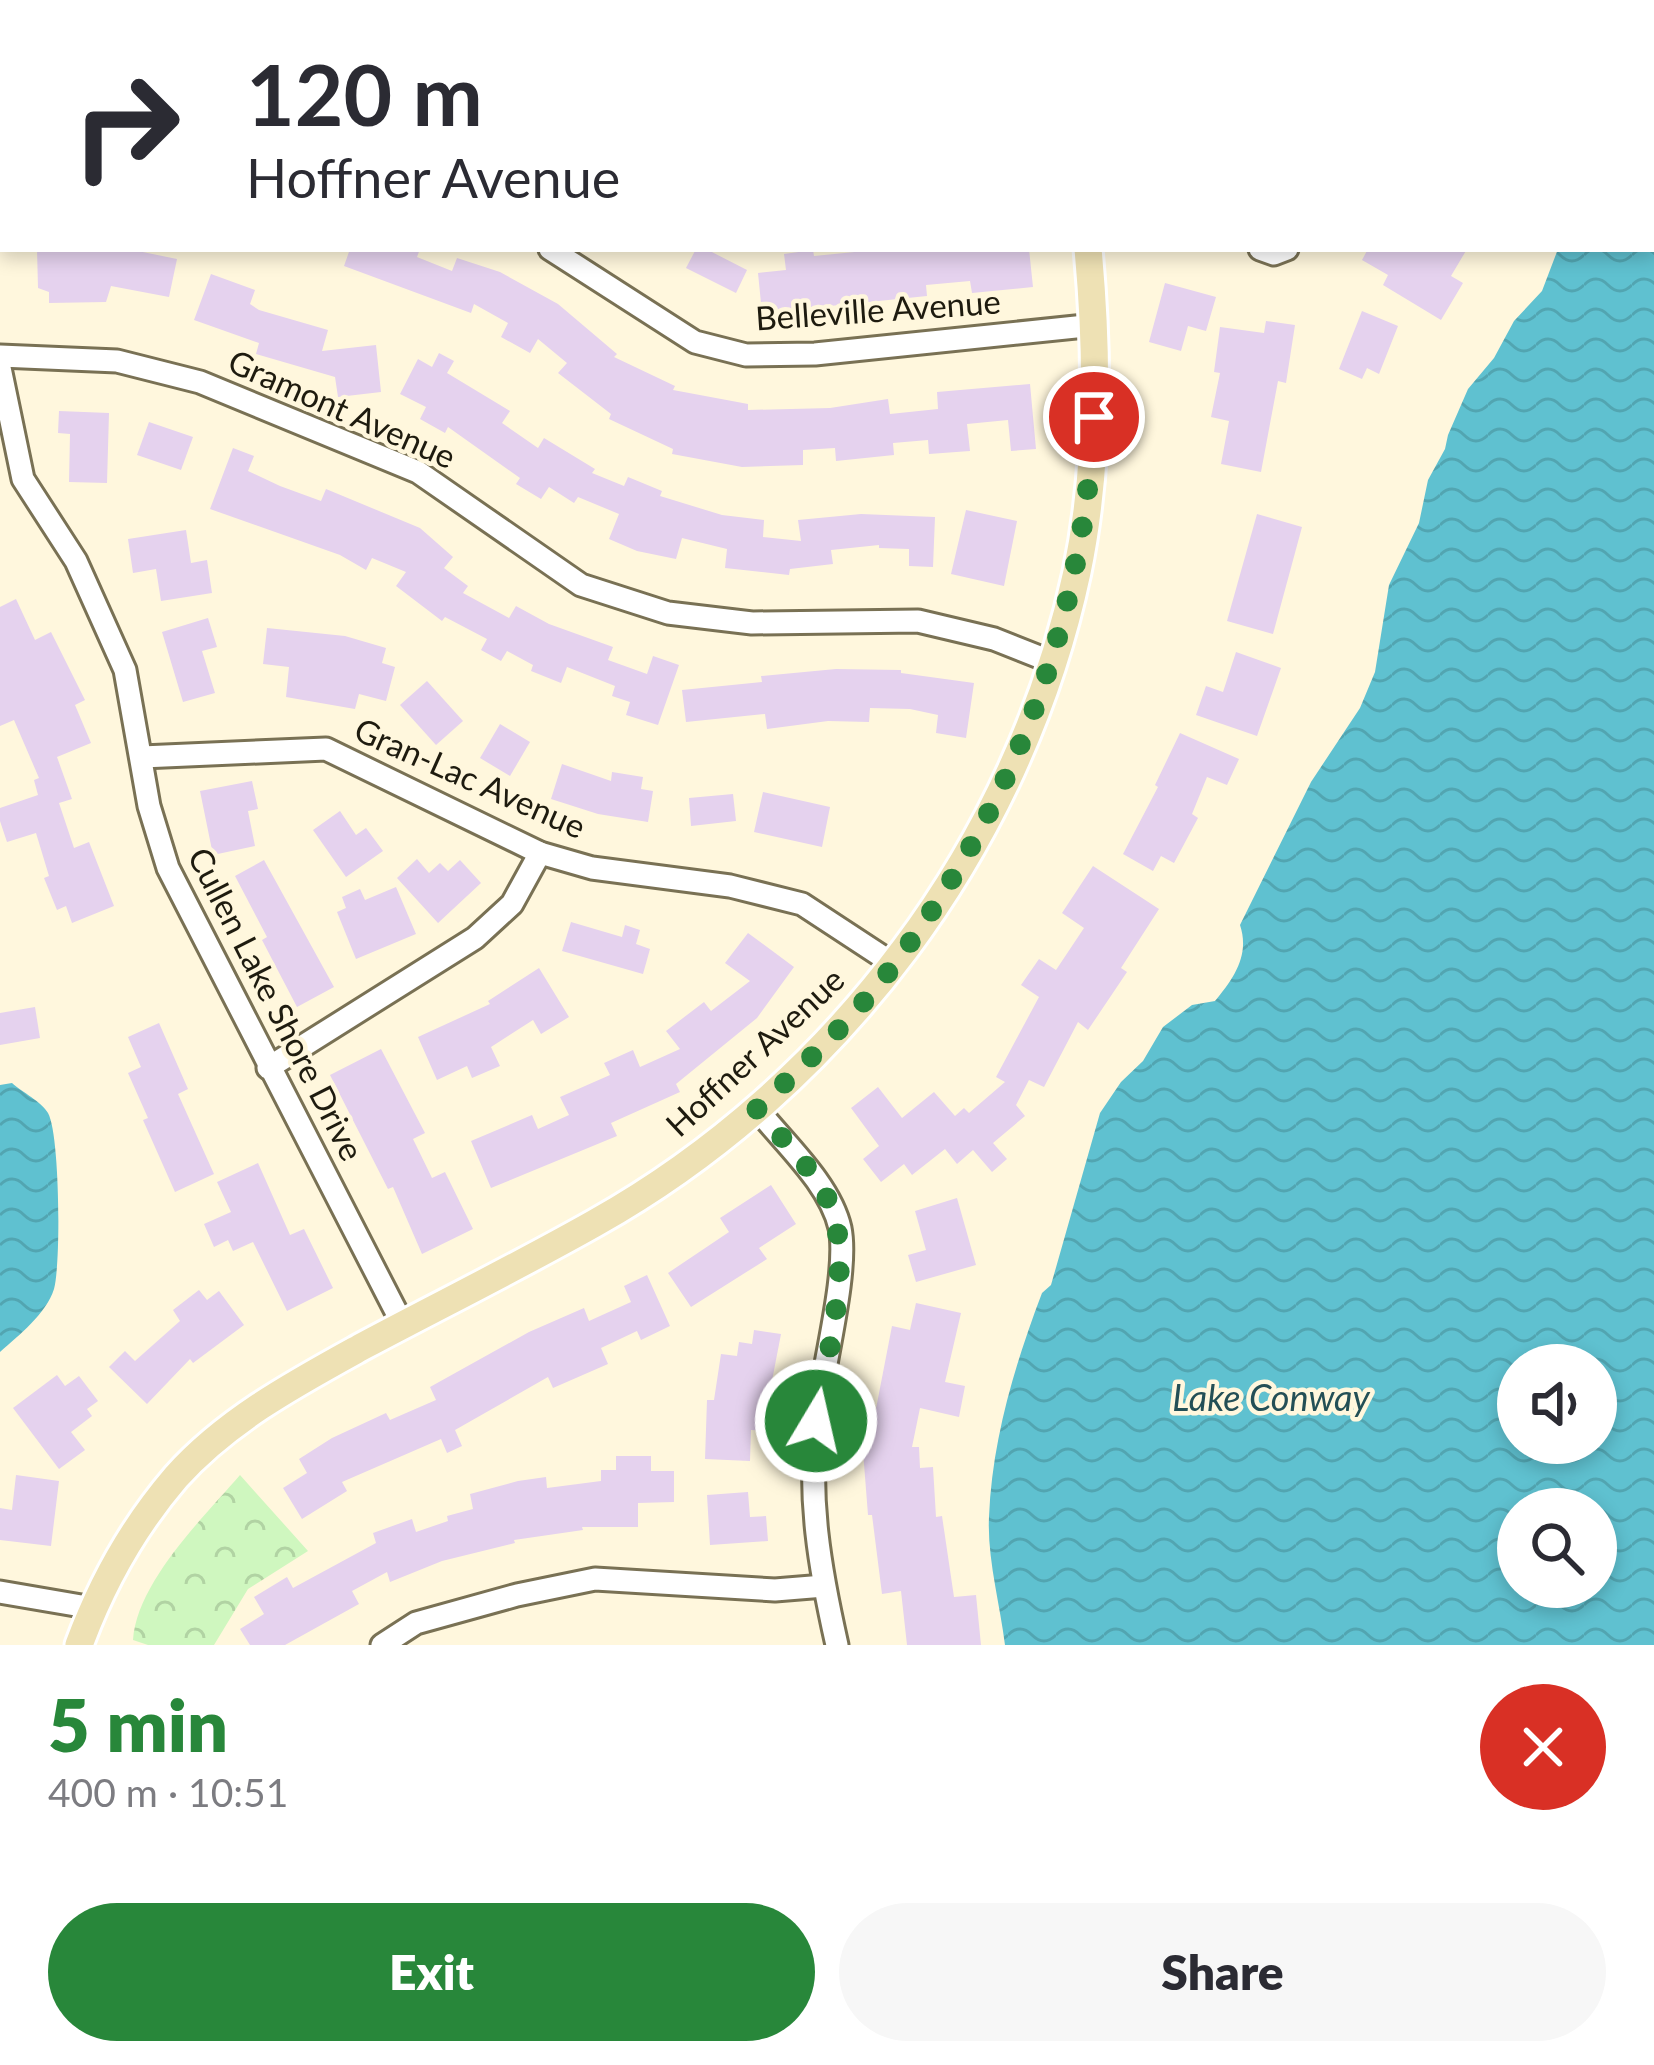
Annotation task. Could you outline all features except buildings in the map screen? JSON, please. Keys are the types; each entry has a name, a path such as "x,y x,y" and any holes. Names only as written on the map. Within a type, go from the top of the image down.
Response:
{"main road":[{"name":"Hoffner Avenue","path":"80,1645 92,1609 130,1540 177,1476 212,1444 285,1388 648,1193 701,1156 757,1109 840,1027 895,964 952,881 986,820 1052,662 1077,571 1090,484 1095,325 1088,252"}],"street":[{"name":"Belleville Avenue","path":"555,252 695,342 746,355 814,354 1095,325"},
{"name":"Gramont Avenue","path":"0,356 117,362 200,382 418,472 581,586 668,613 752,623 918,621 994,639 1052,662"},
{"name":"Cullen Lake Shore Drive","path":"0,368 23,479 76,561 125,670 149,806 167,868 403,1325"},
{"name":"Gran-Lac Avenue","path":"142,757 326,749 540,853 592,868 730,886 802,904 895,964"},
{"path":"268,1068 475,938 512,904 540,853"},
{"path":"757,1109 826,1195 840,1227 842,1257 816,1421 813,1478 824,1586 837,1645"},
{"path":"382,1645 416,1623 517,1595 595,1580 775,1590 824,1586"},
{"path":"0,1592 92,1609"}],"green space":[{"path":"240,1475 308,1551 248,1589 214,1645 148,1645 133,1640 137,1618 159,1574"}],"water":[{"name":"Lake Conway","path":"1557,252 1654,252 1654,1645 1005,1645 989,1533 1000,1431 1042,1293 1051,1285 1100,1113 1143,1061 1163,1027 1192,1005 1215,1001 1234,975 1243,946 1240,925 1311,782 1360,708 1375,672 1389,585 1419,523 1428,480 1468,389 1494,358 1514,321 1542,291"},
{"path":"12,1083 45,1109 52,1126 58,1254 54,1289 45,1307 0,1352 0,1085"}],"route":[{"path":"816,1421 842,1257 840,1227 826,1195 757,1109 808,1061 895,964 952,881 986,820 1028,728 1077,571 1094,417"}]}
